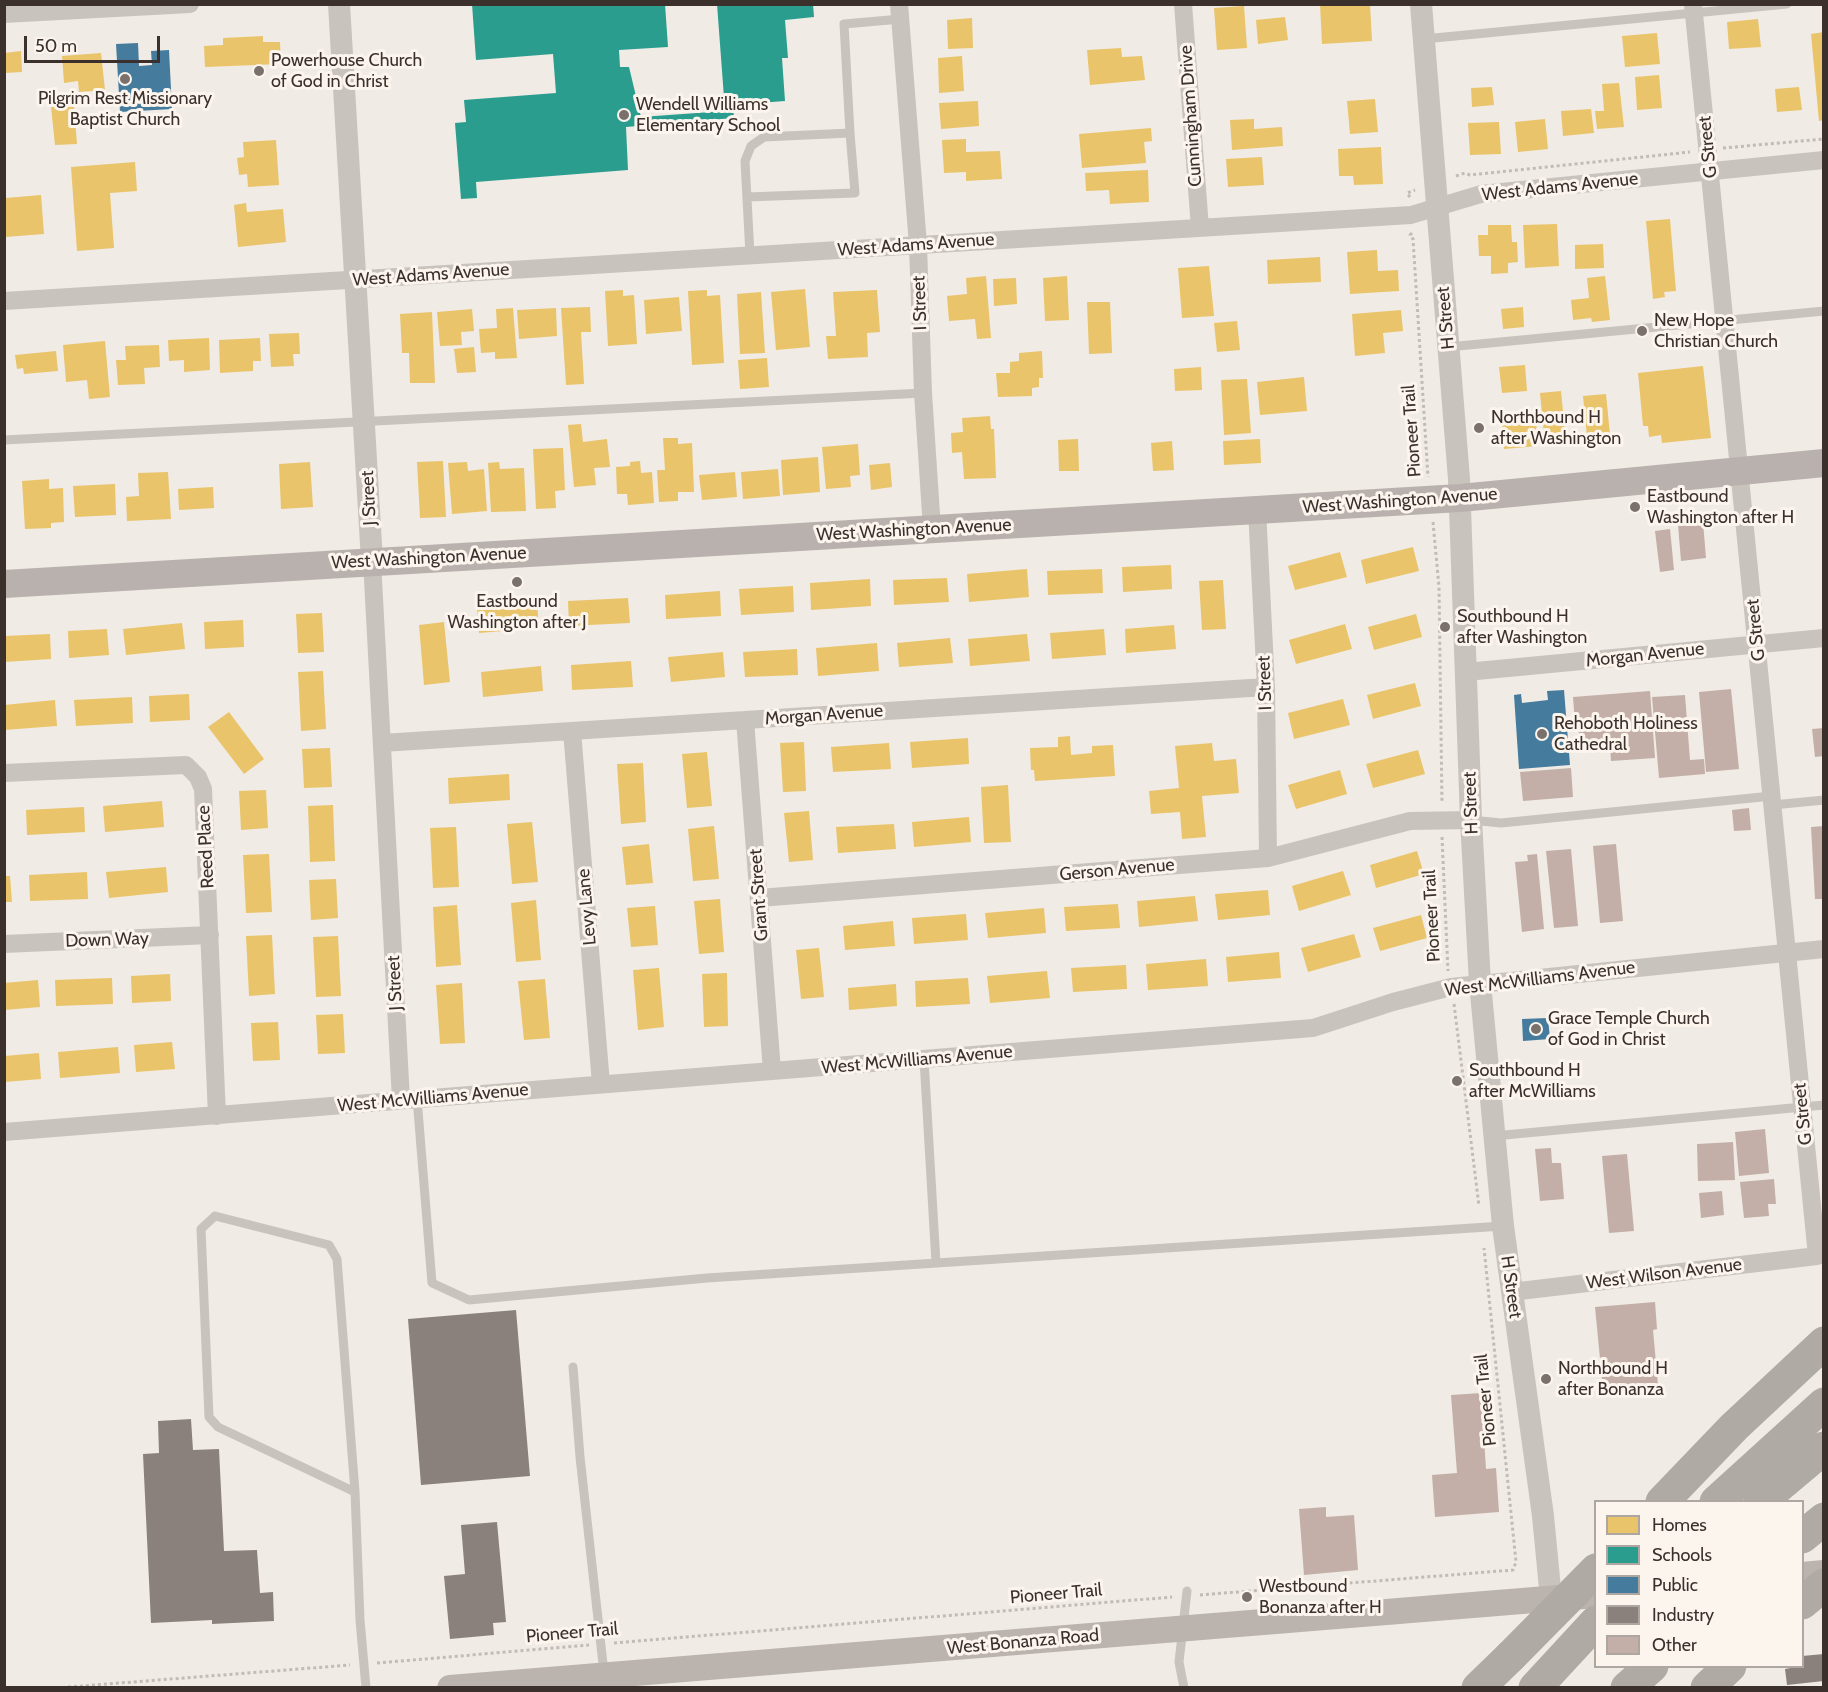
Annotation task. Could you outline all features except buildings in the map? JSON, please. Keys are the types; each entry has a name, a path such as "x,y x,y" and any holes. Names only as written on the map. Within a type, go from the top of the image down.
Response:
{"highway":[{"path":"1664,1500 1734,1427 1824,1343"},
{"path":"1718,1500 1824,1404"},
{"path":"1762,1500 1824,1448"},
{"path":"1804,1536 1824,1519"},
{"path":"1478,1688 1594,1572"},
{"path":"1804,1602 1824,1585"},
{"path":"1550,1688 1582,1651 1594,1626"},
{"path":"1535,1688 1582,1651"},
{"path":"1627,1688 1650,1668"},
{"path":"1707,1688 1728,1668"}],"main road":[{"name":"West Washington Avenue","path":"4,584 1460,498 1824,463"},
{"path":"1804,1575 1824,1573"},
{"name":"West Bonanza Road","path":"450,1688 1594,1595"}],"street":[{"path":"4,14 190,4"},
{"name":"J Street","path":"339,4 357,279 382,743 409,1099"},
{"name":"Cunningham Drive","path":"1182,4 1200,228"},
{"name":"H Street","path":"1421,4 1460,498 1471,820 1480,983 1494,1136 1492,1227 1511,1292 1543,1516 1551,1599"},
{"name":"G Street","path":"1694,9 1818,1256"},
{"name":"I Street","path":"900,12 918,245 923,393 932,529"},
{"name":"West Adams Avenue","path":"4,301 1411,215 1481,194 1824,160"},
{"name":"I Street","path":"1257,509 1266,687 1268,858"},
{"name":"Morgan Avenue","path":"1466,672 1824,638"},
{"name":"Morgan Avenue","path":"382,743 1266,687"},
{"name":"Grant Street","path":"745,720 772,1071"},
{"name":"Levy Lane","path":"572,731 601,1084"},
{"name":"Reed Place","path":"4,773 186,765 198,777 203,789 217,1116"},
{"name":"Gerson Avenue","path":"759,898 1268,858 1410,821 1471,820"},
{"name":"Down Way","path":"4,944 210,935"},
{"name":"West McWilliams Avenue","path":"4,1132 1313,1028 1393,1002 1451,987 1824,949"},
{"name":"West Wilson Avenue","path":"1511,1292 1818,1256"}],"lane":[{"path":"1424,39 1694,9 1787,4"},
{"path":"747,197 855,193 844,24 900,12"},
{"path":"750,255 745,160 751,146 764,137 850,133"},
{"path":"1448,347 1824,311"},
{"path":"4,440 923,393"},
{"path":"1471,820 1501,823 1772,801 1824,800"},
{"path":"924,1059 936,1263"},
{"path":"409,1099 432,1283 470,1300 707,1278 1492,1227"},
{"path":"1494,1136 1824,1104"},
{"path":"355,1492 218,1427 209,1417 201,1229 215,1216 329,1245 337,1259 355,1492 366,1688"},
{"path":"573,1367 580,1458 604,1675"},
{"path":"1184,1688 1179,1662 1187,1593"}],"path":[{"name":"Pioneer Trail","path":"56,1688 364,1664 1187,1593 1513,1570 1516,1562 1492,1227 1447,964 1442,820 1439,587 1427,469 1413,239 1410,235 1413,232 1410,196 1407,193 1465,173 1470,175 1824,139"}],"place":[{"name":"Powerhouse Church of God in Christ","path":"259,71"},
{"name":"Pilgrim Rest Missionary Baptist Church","path":"125,79"},
{"name":"Wendell Williams Elementary School","path":"624,115"},
{"name":"New Hope Christian Church","path":"1642,331"},
{"name":"Northbound H after Washington","path":"1479,428"},
{"name":"Eastbound Washington after H","path":"1635,507"},
{"name":"Eastbound Washington after J","path":"517,582"},
{"name":"Southbound H after Washington","path":"1445,627"},
{"name":"Rehoboth Holiness Cathedral","path":"1542,734"},
{"name":"Grace Temple Church of God in Christ","path":"1536,1029"},
{"name":"Southbound H after McWilliams","path":"1457,1081"},
{"name":"Northbound H after Bonanza","path":"1546,1379"},
{"name":"Westbound Bonanza after H","path":"1247,1597"}]}
